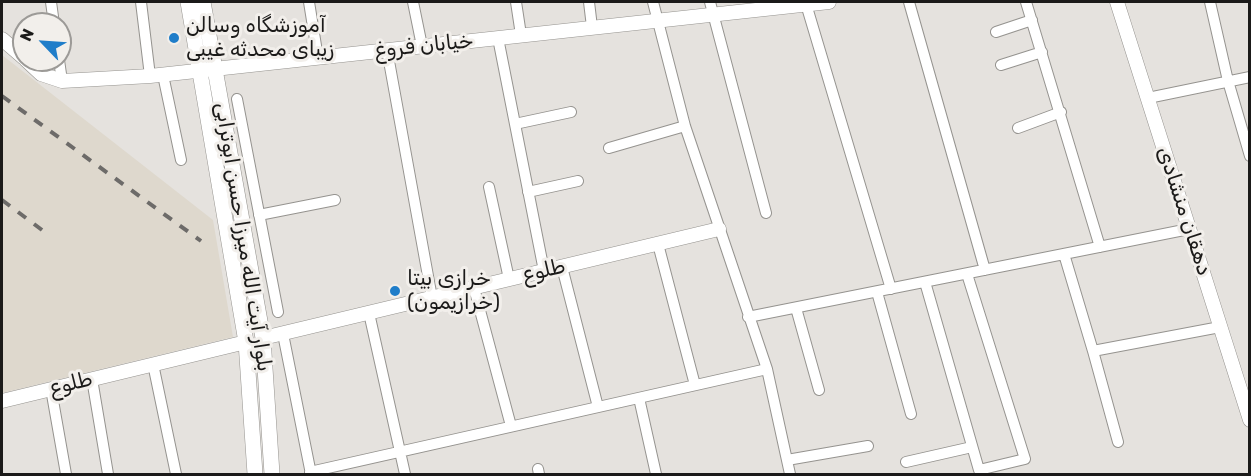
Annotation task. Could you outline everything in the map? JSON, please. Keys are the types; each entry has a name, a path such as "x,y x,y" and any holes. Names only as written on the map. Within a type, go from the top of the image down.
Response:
{"main road":[{"name":"بلوار آیت الله میرزا حسن ابوترابی","path":"188,2 227,139 253,280 263,338 272,474"},
{"name":"بلوار آیت الله میرزا حسن ابوترابی","path":"203,2 207,70 246,342 255,474"},
{"path":"246,342 263,338"}],"street":[{"path":"141,2 156,75 181,160"},
{"path":"309,2 318,57"},
{"path":"413,2 422,46"},
{"path":"516,2 521,35"},
{"path":"589,2 592,27"},
{"path":"652,2 685,126 766,369 790,474"},
{"name":"خیابان فروغ","path":"39,72 62,81 156,75 658,20 712,8 829,2"},
{"path":"909,2 985,270"},
{"path":"1026,2 1100,247"},
{"name":"دهقان منشادی","path":"1118,2 1220,327 1246,398 1250,420"},
{"path":"1210,2 1228,81 1250,156"},
{"path":"801,3 891,289"},
{"path":"712,8 766,213"},
{"path":"996,32 1032,20"},
{"path":"498,38 544,271"},
{"path":"387,50 432,298"},
{"path":"1001,65 1042,52"},
{"path":"61,72 62,81"},
{"path":"1148,98 1250,77"},
{"path":"237,99 278,312"},
{"path":"515,123 571,112"},
{"path":"1018,128 1061,112"},
{"path":"609,148 685,126"},
{"path":"227,139 244,135"},
{"path":"528,192 578,181"},
{"path":"489,188 509,279"},
{"path":"259,215 335,200"},
{"name":"طلوع","path":"263,338 719,229"},
{"path":"748,317 1189,229"},
{"path":"658,244 695,385"},
{"path":"1064,254 1118,442"},
{"path":"562,267 598,407"},
{"path":"925,282 979,470 1004,469 1025,459 967,274"},
{"path":"253,280 270,276"},
{"path":"474,288 511,426"},
{"path":"877,292 911,414"},
{"path":"796,308 819,390"},
{"path":"369,313 405,474"},
{"path":"1092,351 1220,327"},
{"path":"283,334 311,473 766,369"},
{"name":"طلوع","path":"2,401 246,342"},
{"path":"153,364 176,474"},
{"path":"92,379 108,474"},
{"path":"51,389 66,474"},
{"path":"639,398 656,474"},
{"path":"787,460 868,446"},
{"path":"906,462 972,447"}],"shaded area":[{"path":"2,55 12,63 12,72 24,72 213,220 233,337 2,393"}],"railway":[{"path":"2,96 201,241"},
{"path":"2,200 50,236"}],"place":[{"name":"آموزشگاه وسالن زیبای محدثه غیبی","path":"174,38"},
{"name":"خرازی بیتا (خرازیمون)","path":"395,291"}]}
